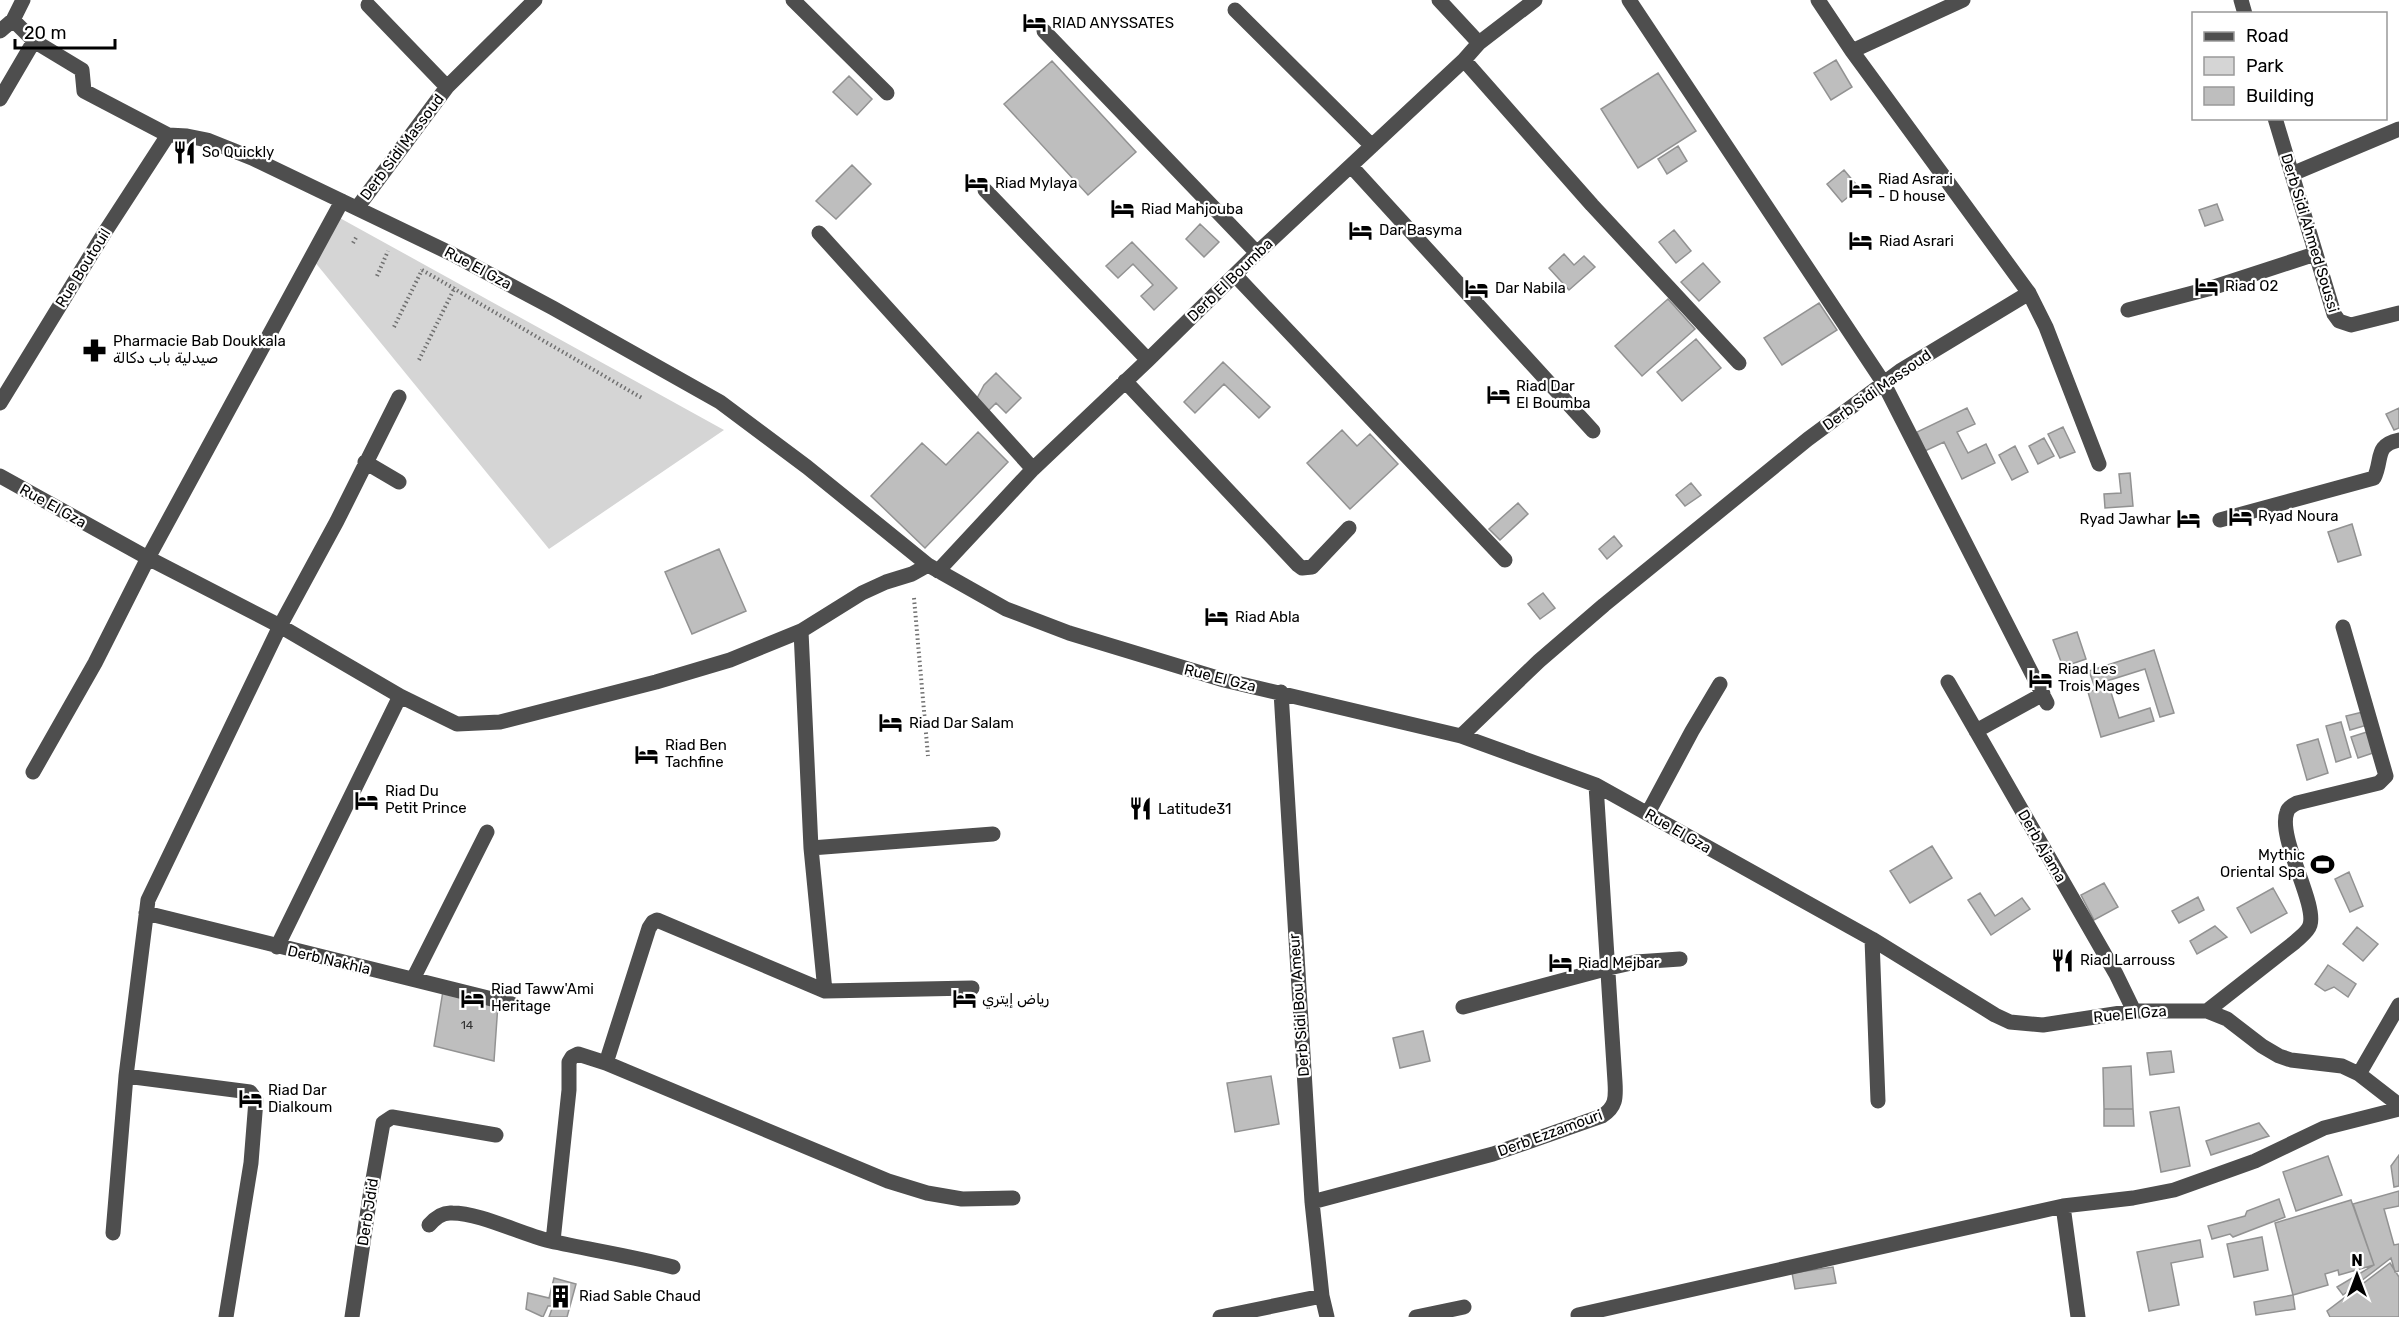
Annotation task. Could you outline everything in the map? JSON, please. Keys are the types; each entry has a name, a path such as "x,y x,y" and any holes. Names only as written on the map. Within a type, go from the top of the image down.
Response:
{"street":[{"path":"0,31 13,21 23,0"},
{"name":"Derb Sidi Massoud","path":"357,208 447,87 535,0"},
{"path":"793,0 887,93"},
{"path":"1439,0 1479,44"},
{"name":"Derb El Boumba","path":"933,568 1257,253 1479,44 1535,0"},
{"path":"1629,0 1883,382 2045,699 1976,731"},
{"path":"1818,0 1852,51 2029,292 2046,327 2100,464"},
{"path":"1852,51 1963,0"},
{"name":"Derb Sidi Massoud","path":"368,5 447,87"},
{"path":"1234,10 1371,146"},
{"name":"Rue El Gza","path":"13,21 34,41 82,70 84,91 168,135 207,140 252,158 357,208 468,263 720,402 807,467 933,568 1006,609 1069,633 1224,680 1461,736 1596,785 1872,939 2010,1022 2043,1025 2134,1011 2207,1011 2227,1019 2279,1056 2291,1060 2342,1066 2359,1074 2399,1107"},
{"path":"1044,31 1257,253"},
{"path":"0,99 34,41"},
{"path":"1464,60 1592,205 1739,363"},
{"name":"Derb Sidi Ahmed Soussi","path":"2276,120 2314,254 2334,314 2339,321 2351,325 2399,313"},
{"path":"2292,174 2399,129"},
{"name":"Rue Boutouil","path":"0,403 105,232 168,135"},
{"path":"1351,166 1593,431"},
{"path":"985,190 1148,360"},
{"path":"33,772 95,663 148,558 342,201"},
{"path":"819,233 1033,470"},
{"path":"2128,310 2208,289 2314,254"},
{"path":"1234,275 1505,560"},
{"name":"Derb Sidi Massoud","path":"1461,736 1539,662 1604,605 1808,439 1883,382 2029,292"},
{"path":"1125,381 1302,568 1312,567 1350,528"},
{"path":"113,1233 126,1076 148,900 280,626 399,397"},
{"path":"2220,520 2374,478 2378,471 2383,448 2389,442 2399,440"},
{"path":"365,462 399,482"},
{"name":"Rue El Gza","path":"0,476 148,558 280,626 400,696 457,724 500,722 656,682 730,660 801,631 862,593 933,568"},
{"path":"2207,1011 2295,942 2311,924 2288,832 2286,816 2290,808 2297,803 2379,783 2386,776 2343,627"},
{"path":"801,631 811,848 825,991"},
{"name":"Derb Ajama","path":"1948,682 2116,974 2134,1011"},
{"path":"1648,813 1720,684"},
{"name":"Derb Sidi Bou Ameur","path":"1281,692 1312,1202 1322,1296 1327,1317"},
{"path":"277,948 400,696"},
{"name":"Derb Ezzamouri","path":"1312,1202 1493,1154 1602,1116 1611,1110 1616,1096 1596,785"},
{"path":"413,979 487,832"},
{"path":"811,848 993,834"},
{"name":"Derb Nakhla","path":"146,913 277,948 512,1004"},
{"path":"606,1063 649,928 657,920 825,991 972,988"},
{"path":"1872,939 1878,1101"},
{"path":"1463,1007 1636,962 1680,959"},
{"path":"2359,1074 2399,1005"},
{"path":"553,1241 569,1090 569,1062 578,1054 606,1063 888,1182 927,1193 962,1199 1013,1198"},
{"path":"126,1076 250,1092 256,1100 251,1163 226,1317"},
{"path":"1578,1315 2063,1206 2133,1198 2174,1190 2255,1161 2324,1128 2399,1107"},
{"name":"Derb Jdid","path":"352,1317 383,1123 392,1117 496,1135"},
{"path":"2063,1206 2078,1317"},
{"path":"429,1225 437,1216 449,1212 468,1214 553,1241 631,1255 673,1267"},
{"path":"1220,1317 1322,1296"},
{"path":"1416,1317 1464,1307"}],"path":[{"path":"353,243 358,234 368,240"},
{"path":"378,245 397,256"},
{"path":"377,276 388,251"},
{"path":"419,360 468,263"},
{"path":"414,265 642,398"},
{"path":"394,327 422,270"},
{"path":"912,574 928,756"}],"green space":[{"path":"338,217 724,430 549,549 314,261"}],"building":[{"path":"1836,60 1852,87 1831,100 1814,73"},
{"path":"1052,61 1136,152 1088,195 1004,104"},
{"path":"1658,73 1696,131 1638,168 1601,109"},
{"path":"849,76 872,99 857,115 833,92"},
{"path":"1678,146 1687,161 1667,174 1658,159"},
{"path":"852,165 871,184 836,219 816,201"},
{"path":"1844,170 1859,188 1842,202 1827,184"},
{"path":"2217,204 2223,220 2205,226 2199,210"},
{"path":"1200,224 1219,242 1204,257 1186,239"},
{"path":"1674,230 1691,251 1676,263 1659,242"},
{"path":"1132,242 1177,288 1154,310 1141,296 1153,285 1133,264 1118,278 1106,266"},
{"path":"1564,254 1574,265 1584,256 1595,267 1569,290 1549,268"},
{"path":"1703,263 1720,282 1699,301 1681,282"},
{"path":"1668,299 1695,329 1642,376 1615,346"},
{"path":"1819,303 1837,330 1782,365 1764,338"},
{"path":"1696,339 1721,368 1682,401 1657,372"},
{"path":"1223,362 1270,407 1259,418 1224,384 1195,413 1184,402"},
{"path":"996,373 1021,398 1006,413 996,403 986,413 975,402 984,385"},
{"path":"1967,408 1975,424 1957,432 1968,453 1986,444 1995,463 1962,479 1944,442 1925,451 1917,432"},
{"path":"2399,408 2399,428 2394,430 2386,414"},
{"path":"2063,427 2075,452 2060,458 2048,434"},
{"path":"1342,430 1357,446 1370,434 1398,464 1350,509 1307,463"},
{"path":"978,432 1008,462 925,548 871,496 922,443 946,465"},
{"path":"2044,438 2054,456 2038,464 2029,446"},
{"path":"2015,446 2028,472 2012,480 1999,455"},
{"path":"2130,473 2133,506 2105,508 2104,494 2121,493 2119,474"},
{"path":"1691,483 1701,495 1685,506 1676,495"},
{"path":"1518,503 1528,514 1500,540 1489,529"},
{"path":"2352,524 2361,555 2338,562 2328,532"},
{"path":"1614,536 1622,546 1607,559 1599,549"},
{"path":"719,549 746,611 692,634 665,572"},
{"path":"1543,593 1555,608 1540,619 1528,604"},
{"path":"2077,632 2086,659 2063,667 2053,640"},
{"path":"2154,650 2174,713 2160,717 2145,669 2094,685 2089,671"},
{"path":"2109,686 2119,718 2150,708 2154,721 2101,737 2088,692"},
{"path":"2363,712 2367,725 2350,730 2346,716"},
{"path":"2341,722 2351,757 2336,762 2326,726"},
{"path":"2370,731 2376,752 2358,758 2351,737"},
{"path":"2318,739 2328,773 2307,780 2297,745"},
{"path":"1932,846 1952,878 1910,903 1890,871"},
{"path":"2349,872 2363,906 2350,912 2335,879"},
{"path":"2104,883 2118,907 2094,920 2081,895"},
{"path":"2273,888 2287,913 2251,933 2237,908"},
{"path":"1980,893 1995,916 2022,898 2030,909 1991,935 1968,900"},
{"path":"2198,897 2204,910 2179,923 2172,911"},
{"path":"2215,926 2227,937 2197,954 2190,941"},
{"path":"2357,927 2378,944 2363,961 2343,944"},
{"path":"2328,965 2356,984 2348,997 2334,987 2325,991 2315,984"},
{"name":"Riad Taww'Ami Heritage","path":"443,991 498,1004 494,1061 434,1046"},
{"path":"1423,1031 1430,1061 1400,1068 1393,1038"},
{"path":"2171,1051 2174,1072 2150,1075 2147,1053"},
{"path":"2131,1066 2133,1109 2104,1109 2103,1068"},
{"path":"1271,1076 1279,1124 1235,1132 1227,1083"},
{"path":"2179,1107 2190,1166 2161,1172 2150,1112"},
{"path":"2104,1109 2133,1109 2134,1126 2104,1126"},
{"path":"2259,1123 2269,1136 2211,1155 2206,1141"},
{"path":"2399,1155 2399,1186 2394,1187 2391,1166"},
{"path":"2328,1156 2342,1195 2296,1211 2283,1172"},
{"path":"2399,1191 2399,1206 2384,1209 2394,1245 2399,1244 2399,1271 2395,1272 2391,1258 2343,1295 2337,1287 2374,1265 2353,1204"},
{"path":"2279,1199 2285,1217 2233,1237 2230,1234 2212,1239 2208,1226 2245,1216 2247,1211"},
{"path":"2351,1200 2374,1265 2339,1275 2338,1270 2325,1274 2328,1285 2293,1295 2275,1223"},
{"path":"2262,1237 2268,1270 2234,1277 2227,1244"},
{"path":"2200,1240 2203,1257 2171,1263 2179,1305 2149,1311 2137,1252"},
{"path":"2390,1263 2399,1277 2399,1317 2330,1317 2327,1311"},
{"path":"1833,1267 1836,1283 1795,1289 1792,1273"},
{"name":"Riad Sable Chaud","path":"554,1278 576,1284 567,1317 549,1317 553,1306 548,1306 543,1317 526,1309 528,1293 549,1298"},
{"path":"2293,1295 2295,1309 2256,1315 2254,1302"}],"place":[{"name":"RIAD ANYSSATES","path":"1034,23"},
{"name":"So Quickly","path":"184,152"},
{"name":"Riad Mylaya","path":"977,183"},
{"name":"Riad Asrari - D house","path":"1860,188"},
{"name":"Riad Mahjouba","path":"1123,209"},
{"name":"Dar Basyma","path":"1361,230"},
{"name":"Riad Asrari","path":"1861,241"},
{"name":"Riad O2","path":"2207,286"},
{"name":"Dar Nabila","path":"1477,288"},
{"name":"Pharmacie Bab Doukkala صيدلية باب دكالة","path":"95,350"},
{"name":"Riad Dar El Boumba","path":"1498,395"},
{"name":"Ryad Noura","path":"2240,516"},
{"name":"Ryad Jawhar","path":"2189,519"},
{"name":"Riad Abla","path":"1217,617"},
{"name":"Riad Les Trois Mages","path":"2040,678"},
{"name":"Riad Dar Salam","path":"891,723"},
{"name":"Riad Ben Tachfine","path":"647,754"},
{"name":"Riad Du Petit Prince","path":"367,800"},
{"name":"Latitude31","path":"1140,809"},
{"name":"Mythic Oriental Spa","path":"2323,864"},
{"name":"Riad Larrouss","path":"2062,960"},
{"name":"Riad Mejbar","path":"1560,963"},
{"name":"Riad Taww'Ami Heritage","path":"473,998"},
{"name":"رياض إيتري","path":"964,999"},
{"name":"Riad Dar Dialkoum","path":"250,1099"},
{"name":"Riad Sable Chaud","path":"561,1296"}]}
